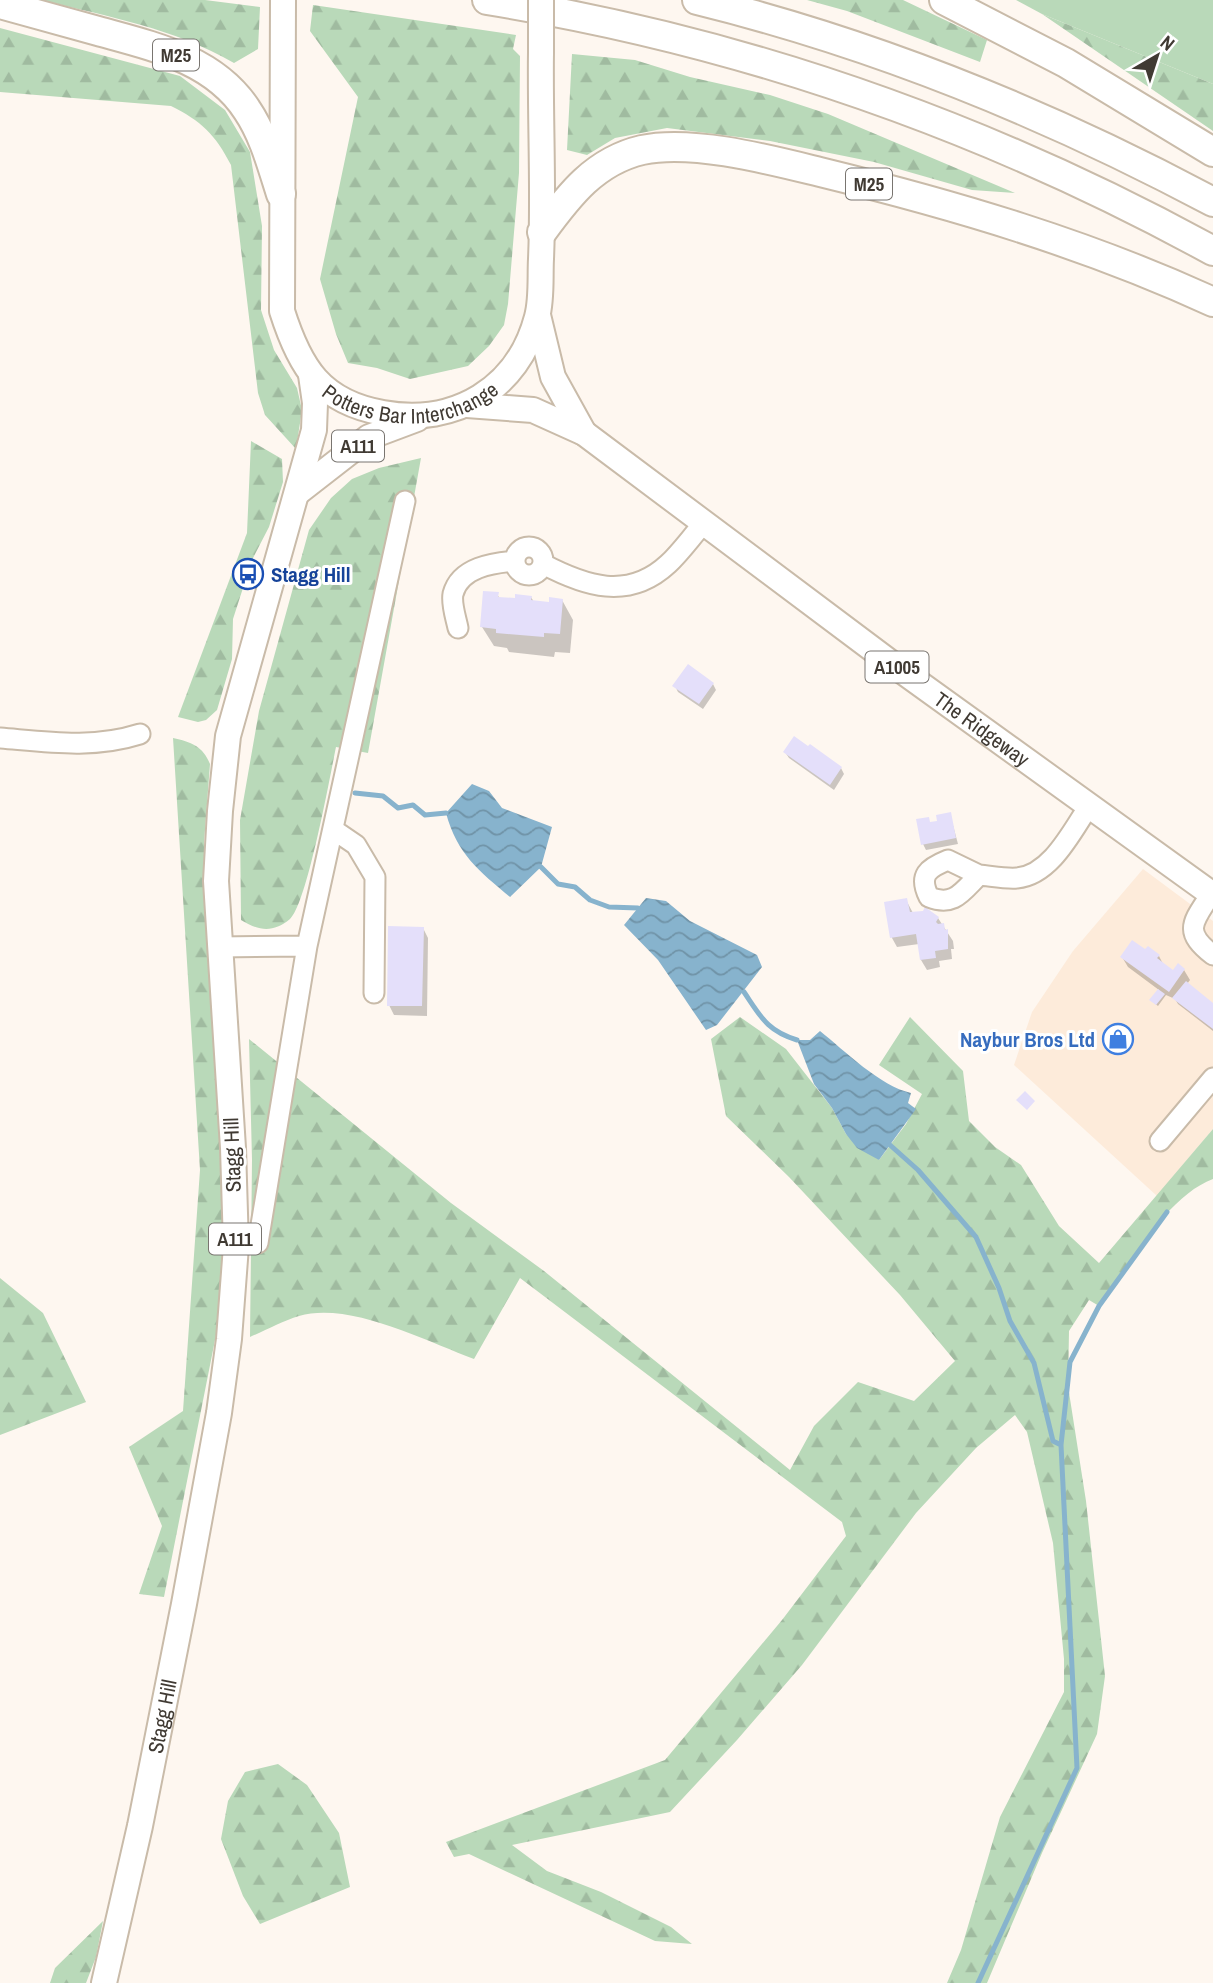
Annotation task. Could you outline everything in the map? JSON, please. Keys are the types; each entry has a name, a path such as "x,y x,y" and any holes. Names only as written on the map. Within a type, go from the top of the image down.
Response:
{"highway":[{"path":"487,0 634,28 731,52 866,95 1052,170 1213,251"},
{"path":"697,0 853,46 962,86 1115,152 1213,202"},
{"path":"944,0 1066,63 1213,152"},
{"name":"M25","path":"0,4 150,46 179,56 205,70 224,84 247,109 270,160 281,194"},
{"name":"M25","path":"542,232 580,184 609,163 643,150 689,148 787,164 899,191 1010,223 1120,263 1213,302"}],"main road":[{"name":"Potters Bar Interchange","path":"283,8 282,311 291,340 311,376 332,394 358,408 398,416 449,412 467,405 493,388 512,369 527,346 538,315 542,232 541,0"},
{"name":"The Ridgeway","path":"538,315 553,376 584,433"},
{"name":"Stagg Hill","path":"104,1983 140,1826 184,1604 219,1413 229,1339 236,1246 233,1148 216,881 220,811 229,736 314,430 315,403 311,376"},
{"name":"The Ridgeway","path":"467,405 533,410 584,433 891,663 1212,895"},
{"name":"A111","path":"297,493 369,437 428,415"}],"lane":[{"path":"258,1243 307,946 405,501"},
{"path":"458,628 453,594 461,581 477,568 492,563 515,561 520,572 529,575 538,572 542,564 574,580 621,587 648,580 668,564 704,523"},
{"path":"0,738 89,745 140,734"},
{"path":"979,875 1018,878 1041,869 1056,853 1089,806"},
{"path":"334,830 356,845 375,877 374,993"},
{"path":"1212,895 1192,928 1196,942 1213,955"},
{"path":"219,947 307,946"},
{"path":"1160,1141 1213,1078"}],"shaded area":[{"name":"Naybur Bros Ltd","path":"1143,869 1213,921 1213,1129 1157,1196 1014,1065 1032,1012 1073,951"}],"green space":[{"path":"42,0 205,0 260,7 258,49 234,63 164,32"},
{"path":"807,0 903,0 987,40 980,62 847,11"},
{"path":"1016,0 1213,0 1213,84 1042,14"},
{"path":"313,5 516,35 513,49 520,56 519,173 508,304 504,325 489,346 468,366 410,379 377,368 348,363 336,334 320,279 358,97 310,31"},
{"path":"1042,14 1213,84 1213,131"},
{"path":"0,28 180,76 225,110 250,152 262,226 261,310 274,350 297,388 302,410 296,449 265,415 258,393 231,165 219,145 199,123 171,106 0,92"},
{"path":"572,54 635,60 690,77 770,95 828,114 1015,193 972,190 874,162 770,141 667,128 615,138 587,155 567,150"},
{"path":"251,441 282,459 283,482 269,527 252,560 233,619 232,659 217,710 206,720 198,722 178,717 247,533"},
{"path":"421,458 368,753 336,747 317,838 297,908 290,919 278,927 266,929 254,926 241,920 240,820 259,711 309,530 331,498 352,479 379,468"},
{"path":"173,738 196,746 210,764 204,843 224,1251 216,1335 164,1597 139,1594 162,1526 129,1447 183,1411 200,1170"},
{"path":"740,1017 786,1049 832,1108 846,1134 879,1160 906,1124 922,1094 879,1065 910,1017 963,1071 969,1121 995,1147 1021,1165 1059,1226 1099,1263 1213,1129 1213,1179 1180,1200 1164,1216 1099,1306 1089,1300 1069,1331 1068,1386 1086,1501 1105,1676 1097,1734 1042,1853 987,1983 947,1983 961,1950 1000,1817 1064,1692 1064,1659 1053,1543 1027,1432 1015,1415 976,1448 916,1513 802,1665 670,1812 512,1845 547,1871 601,1892 671,1927 692,1944 655,1941 469,1854 454,1857 446,1842 665,1760 782,1620 846,1536 842,1522 520,1278 474,1359 387,1325 341,1314 299,1316 250,1337 252,1160 249,1039 451,1203 544,1271 790,1470 814,1426 858,1382 914,1401 955,1361 900,1295 789,1177 726,1116 711,1039"},
{"path":"0,1278 43,1313 86,1402 0,1435"},
{"path":"278,1764 307,1785 339,1833 350,1887 260,1924 243,1896 221,1839 228,1801 245,1772"},
{"path":"103,1921 96,1957 86,1983 50,1983 55,1968"}],"water":[{"path":"472,784 489,791 502,808 552,827 541,867 510,897 470,861 456,840 446,813"},
{"path":"646,898 666,901 690,921 757,955 762,967 717,1025 706,1030 658,960 624,925"},
{"path":"820,1031 875,1076 911,1093 908,1103 916,1109 879,1160 857,1148 814,1084 797,1040 810,1040"}],"building":[{"path":"483,591 499,592 498,597 515,598 515,594 532,596 531,600 549,602 549,597 563,599 560,634 544,633 544,637 496,633 496,629 480,627"},
{"path":"688,664 714,683 699,704 672,686"},
{"path":"794,736 842,767 830,785 783,752"},
{"path":"951,812 956,838 921,845 916,819 929,817 930,822 937,821 936,815"},
{"path":"907,898 910,912 923,911 925,907 939,917 936,922 938,924 944,923 945,930 948,929 948,949 935,951 936,958 920,960 916,934 890,938 884,902"},
{"path":"388,926 424,927 422,1006 387,1006"},
{"path":"1132,940 1145,949 1148,946 1160,955 1157,958 1173,970 1178,963 1185,969 1169,992 1120,957"},
{"path":"1186,981 1213,1003 1213,1029 1172,998"},
{"path":"1158,989 1165,994 1156,1005 1149,1000"},
{"path":"1025,1091 1035,1101 1027,1110 1016,1100"}],"waterway":[{"path":"355,793 383,796 398,808 413,805 425,815 446,813"},
{"path":"541,867 558,884 575,887 590,900 609,907 638,908"},
{"path":"744,992 760,1016 772,1027 797,1040"},
{"path":"890,1145 918,1170 976,1237 999,1288 1010,1321 1034,1363 1053,1441 1061,1445"},
{"path":"978,1983 1077,1768 1061,1445 1070,1362 1099,1306 1167,1212"}],"place":[{"name":"Stagg Hill","path":"248,574"},
{"name":"Naybur Bros Ltd","path":"1118,1039"}]}
